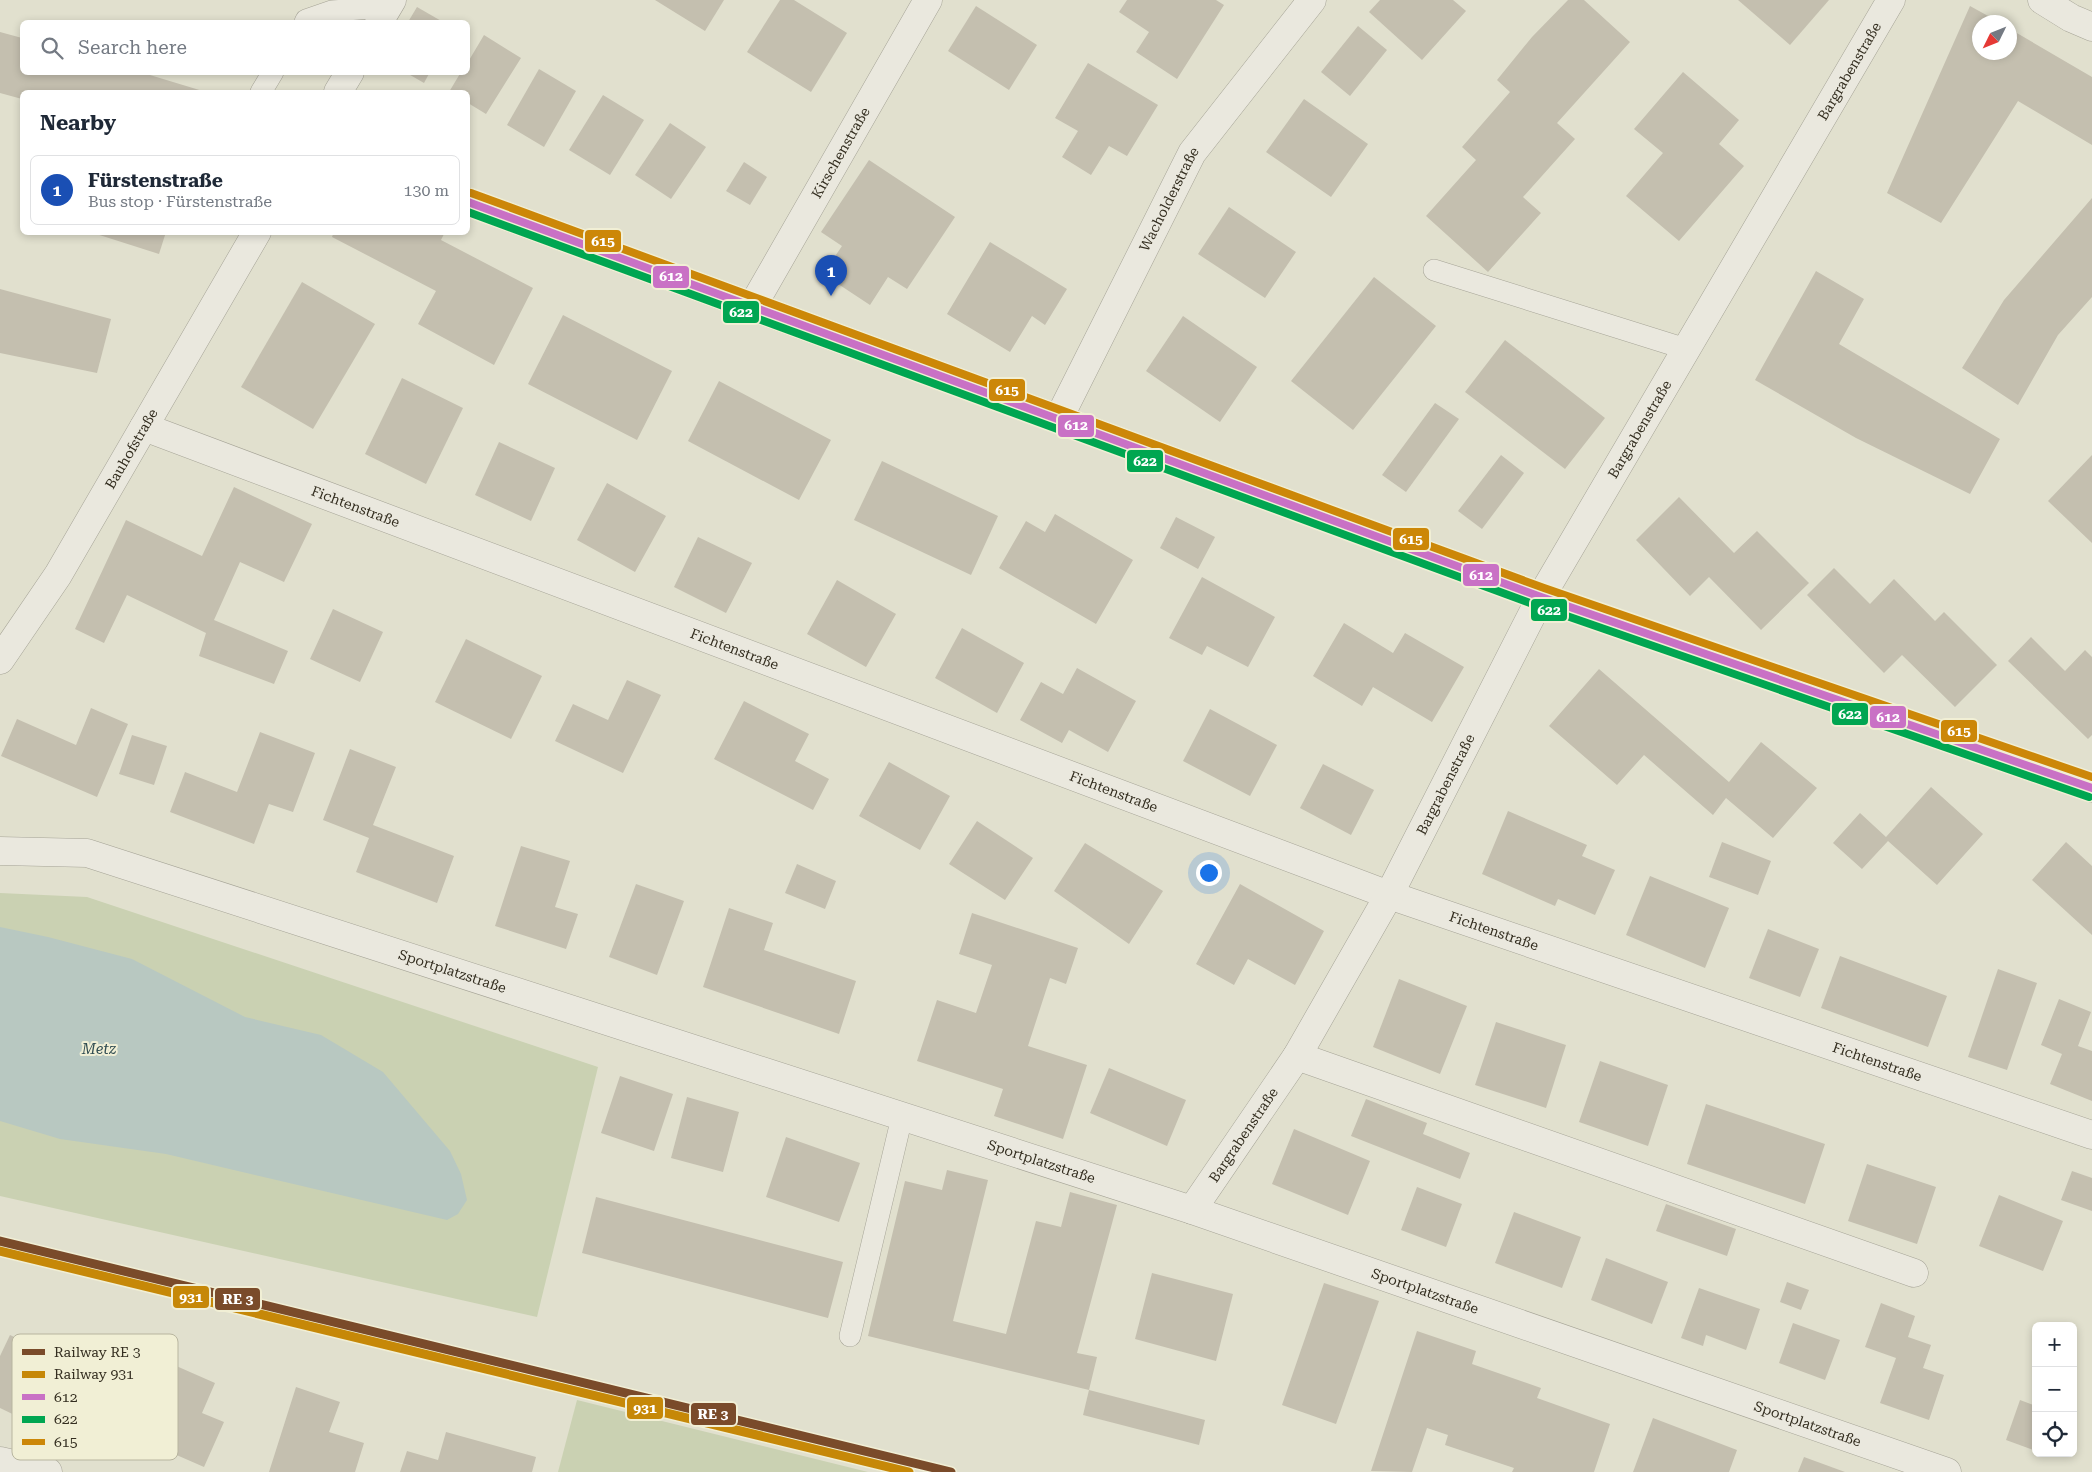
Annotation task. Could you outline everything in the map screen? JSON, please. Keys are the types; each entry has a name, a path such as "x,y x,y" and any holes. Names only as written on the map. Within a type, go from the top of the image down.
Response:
{"street":[{"name":"Kirschenstraße","path":"752,307 928,0"},
{"name":"Wacholderstraße","path":"1059,418 1192,153 1312,0"},
{"name":"Bargrabenstraße","path":"1192,1210 1297,1056 1389,895 1541,597 1891,0"},
{"path":"2042,0 2071,18 2092,27"},
{"path":"339,90 348,75"},
{"path":"470,203 1541,597 2092,788"},
{"name":"Bauhofstraße","path":"0,660 58,575 254,235"},
{"name":"Fichtenstraße","path":"144,427 1389,895 2092,1135"},
{"name":"Sportplatzstraße","path":"0,851 87,853 1192,1210 1947,1472"},
{"path":"1297,1056 1914,1273"},
{"path":"0,1461 48,1472"}],"lane":[{"path":"306,20 332,11 381,7"},
{"path":"262,90 271,75"},
{"path":"1434,270 1686,349"},
{"path":"850,1336 902,1117"}],"green space":[{"path":"0,893 87,897 598,1067 537,1317 0,1196"},
{"path":"577,1400 868,1472 558,1472"}],"water":[{"name":"Metz","path":"0,927 48,937 132,959 245,1017 321,1035 383,1072 450,1151 461,1174 467,1200 458,1214 447,1220 166,1154 60,1139 0,1121"}],"building":[{"path":"655,0 724,0 705,31"},
{"path":"780,0 794,0 847,33 811,92 747,52"},
{"path":"1127,0 1216,0 1224,5 1177,79 1136,52 1149,32 1119,12"},
{"path":"1380,0 1453,0 1466,11 1422,60 1369,12"},
{"path":"1568,0 1584,0 1630,42 1557,123 1575,139 1523,197 1541,213 1488,272 1426,216 1476,160 1462,147 1510,92 1497,80 1532,37"},
{"path":"1738,0 1829,0 1790,45"},
{"path":"976,6 1037,45 1009,90 948,51"},
{"path":"1970,6 1986,15 1972,15 1972,60 2017,60 2017,33 2092,77 2092,145 2018,101 1941,223 1887,193"},
{"path":"417,7 440,20 409,20"},
{"path":"1358,26 1387,50 1350,96 1321,72"},
{"path":"0,32 20,37 20,75 150,75 199,90 20,90 20,98 0,93"},
{"path":"484,35 521,58 486,114 470,104 470,90 450,90 459,75 470,75 470,59"},
{"path":"1088,63 1158,105 1127,156 1109,146 1091,175 1062,157 1078,131 1055,118"},
{"path":"539,69 576,91 544,147 507,125"},
{"path":"1683,72 1739,120 1719,144 1744,166 1679,241 1626,196 1663,153 1634,129"},
{"path":"410,75 428,75 424,83"},
{"path":"603,95 644,120 610,175 569,150"},
{"path":"1304,99 1368,144 1331,197 1266,152"},
{"path":"670,123 706,147 671,199 635,175"},
{"path":"869,160 955,217 907,289 888,277 870,305 823,274 842,246 821,232"},
{"path":"744,162 767,177 750,205 726,191"},
{"path":"2092,198 2092,297 2058,335 2018,405 1962,368 2004,300"},
{"path":"1229,207 1296,252 1265,298 1198,254"},
{"path":"99,235 165,235 159,254"},
{"path":"333,235 444,235 441,240 533,288 494,365 418,324 436,291 332,237"},
{"path":"990,242 1067,289 1045,325 1032,316 1010,352 947,314"},
{"path":"1816,271 1864,299 1839,344 2000,439 1970,494 1856,438 1755,380"},
{"path":"1374,277 1436,326 1353,430 1291,381"},
{"path":"302,282 375,324 313,429 241,387"},
{"path":"0,289 111,319 97,373 0,353"},
{"path":"563,315 672,371 637,440 528,384"},
{"path":"1183,316 1257,367 1220,422 1146,371"},
{"path":"1505,340 1605,418 1565,469 1465,392"},
{"path":"402,378 463,408 426,484 365,454"},
{"path":"719,381 831,440 799,500 688,441"},
{"path":"1435,403 1459,419 1406,492 1382,475"},
{"path":"499,442 555,468 531,521 475,495"},
{"path":"1501,455 1524,473 1482,529 1458,511"},
{"path":"2092,455 2092,543 2048,501"},
{"path":"882,461 998,516 971,575 854,520"},
{"path":"607,483 666,516 635,572 577,540"},
{"path":"234,487 312,524 284,582 240,562 214,620 288,651 274,684 199,656 206,633 127,595 104,643 75,629 126,520 202,556"},
{"path":"1679,497 1734,553 1757,531 1809,583 1761,630 1709,577 1690,596 1636,540"},
{"path":"1055,514 1133,560 1096,624 999,568 1026,521 1045,532"},
{"path":"1176,517 1215,537 1198,569 1160,548"},
{"path":"698,537 752,563 726,613 674,587"},
{"path":"1834,568 1870,604 1894,579 1935,621 1944,612 1997,665 1955,707 1902,655 1884,673 1807,595"},
{"path":"1202,577 1275,617 1248,667 1207,646 1202,655 1169,638"},
{"path":"837,580 896,614 866,667 807,634"},
{"path":"333,609 383,632 360,682 310,659"},
{"path":"1344,623 1393,653 1405,633 1464,667 1432,722 1373,687 1362,706 1313,676"},
{"path":"962,628 1024,663 997,713 935,678"},
{"path":"2031,637 2065,671 2085,650 2092,657 2092,735 2088,739 2008,661"},
{"path":"466,639 542,676 511,739 435,702"},
{"path":"1077,668 1136,701 1108,752 1069,730 1062,743 1020,720 1041,682 1063,694"},
{"path":"1599,669 1729,782 1761,742 1817,788 1773,838 1726,798 1713,815 1644,755 1617,785 1549,726"},
{"path":"627,680 661,695 623,773 555,741 573,704 608,720"},
{"path":"744,701 809,734 795,761 829,779 813,810 714,759"},
{"path":"91,708 128,724 97,797 1,756 17,719 76,745"},
{"path":"1210,709 1277,745 1250,796 1183,761"},
{"path":"260,732 315,753 293,812 269,804 254,844 170,812 185,772 237,792"},
{"path":"132,735 167,746 154,785 119,774"},
{"path":"350,749 396,767 373,825 454,856 437,903 356,872 369,838 323,820"},
{"path":"889,762 950,796 920,850 859,816"},
{"path":"1323,764 1374,790 1351,835 1300,808"},
{"path":"1931,787 1983,834 1937,885 1888,841 1862,869 1833,843 1860,813 1886,837"},
{"path":"1508,811 1587,845 1582,856 1615,870 1595,915 1558,899 1555,906 1482,874"},
{"path":"977,821 1033,858 1005,900 949,864"},
{"path":"1722,842 1771,861 1758,895 1709,877"},
{"path":"2066,842 2092,866 2092,935 2032,880"},
{"path":"1085,843 1163,891 1129,944 1054,891"},
{"path":"521,846 570,861 555,907 578,914 566,949 495,926"},
{"path":"797,864 836,881 825,909 785,893"},
{"path":"1650,876 1729,908 1705,968 1626,935"},
{"path":"636,884 684,901 657,975 609,957"},
{"path":"1240,884 1324,931 1295,985 1248,959 1234,985 1196,964"},
{"path":"729,908 773,923 764,950 856,981 839,1034 703,987"},
{"path":"972,913 1078,948 1066,984 1050,978 1028,1046 1087,1065 1063,1139 994,1116 1003,1089 917,1061 937,1000 976,1013 992,965 959,954"},
{"path":"1768,929 1819,949 1800,997 1749,978"},
{"path":"1840,956 1947,996 1928,1047 1821,1008"},
{"path":"1998,969 2037,983 2007,1070 1968,1057"},
{"path":"1399,979 1467,1006 1440,1074 1373,1047"},
{"path":"2059,999 2091,1012 2078,1046 2092,1051 2092,1101 2050,1084 2062,1054 2041,1045"},
{"path":"1496,1022 1566,1045 1546,1108 1475,1085"},
{"path":"1600,1061 1668,1085 1648,1146 1579,1122"},
{"path":"1109,1068 1186,1100 1167,1146 1090,1113"},
{"path":"620,1076 673,1094 654,1151 601,1133"},
{"path":"687,1097 739,1112 723,1172 671,1158"},
{"path":"1366,1099 1427,1123 1423,1134 1470,1153 1460,1179 1351,1136"},
{"path":"1706,1104 1825,1144 1805,1204 1687,1164"},
{"path":"1294,1129 1370,1161 1348,1215 1272,1184"},
{"path":"786,1137 860,1163 839,1222 766,1197"},
{"path":"1867,1164 1936,1187 1917,1244 1848,1221"},
{"path":"947,1170 988,1180 953,1321 1006,1334 1036,1221 1061,1227 1070,1192 1117,1205 1077,1353 1097,1357 1089,1390 868,1336 905,1181 942,1190"},
{"path":"2072,1171 2092,1178 2092,1211 2061,1200"},
{"path":"1417,1187 1462,1204 1446,1247 1401,1230"},
{"path":"1999,1195 2063,1221 2043,1271 1979,1246"},
{"path":"596,1197 843,1262 828,1318 582,1253"},
{"path":"1666,1204 1736,1229 1727,1256 1656,1231"},
{"path":"1514,1212 1581,1237 1562,1288 1495,1263"},
{"path":"1606,1258 1668,1282 1652,1324 1591,1300"},
{"path":"1152,1273 1233,1294 1216,1361 1135,1339"},
{"path":"1787,1282 1809,1290 1801,1310 1780,1302"},
{"path":"1324,1283 1379,1301 1336,1424 1282,1405"},
{"path":"1699,1288 1760,1309 1746,1350 1706,1335 1703,1346 1681,1338"},
{"path":"1881,1303 1915,1316 1908,1337 1931,1345 1923,1368 1944,1375 1929,1420 1880,1403 1896,1358 1865,1347"},
{"path":"1793,1323 1840,1340 1825,1380 1779,1363"},
{"path":"1417,1331 1476,1351 1472,1364 1541,1388 1537,1398 1610,1424 1594,1472 1512,1472 1514,1468 1445,1445 1448,1435 1427,1428 1412,1472 1371,1471"},
{"path":"10,1335 12,1336 12,1414 0,1408 0,1356"},
{"path":"178,1367 215,1383 202,1413 224,1422 204,1467 178,1456"},
{"path":"296,1387 340,1402 329,1432 364,1443 355,1472 269,1472"},
{"path":"1089,1390 1205,1420 1199,1445 1083,1415"},
{"path":"2020,1400 2032,1404 2032,1450 2006,1440"},
{"path":"1653,1418 1737,1450 1729,1472 1633,1472"},
{"path":"446,1432 536,1457 532,1472 400,1472 407,1451 438,1460"},
{"path":"1804,1457 1845,1472 1798,1472"}],"transit line":[{"name":"615","path":"471,193 1544,588 2092,777"},
{"name":"612","path":"470,203 1541,597 2092,788"},
{"name":"622","path":"470,213 1538,606 2089,797"},
{"path":"0,1241 951,1472"}],"rail line":[{"name":"931","path":"0,1251 909,1472"}],"place":[{"name":"Fürstenstraße","path":"831,296"}]}
